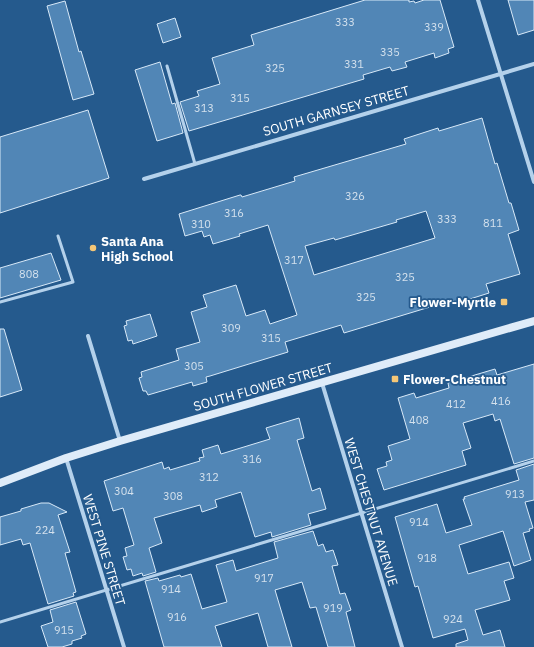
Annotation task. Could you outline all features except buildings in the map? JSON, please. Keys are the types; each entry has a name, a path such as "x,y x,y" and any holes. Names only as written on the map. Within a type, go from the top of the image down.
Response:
{"street":[{"path":"478,0 534,182"},
{"name":"SOUTH GARNSEY STREET","path":"144,179 534,64"},
{"name":"SOUTH FLOWER STREET","path":"0,483 66,458 120,440 534,321"},
{"path":"88,336 120,440"},
{"name":"WEST CHESTNUT AVENUE","path":"322,382 402,647"},
{"name":"WEST PINE STREET","path":"66,458 124,647"}],"lane":[{"path":"166,66 195,164"},
{"path":"0,302 73,282 58,236"},
{"path":"0,622 534,461"}],"place":[{"name":"Santa Ana High School","path":"93,248"},
{"name":"Flower-Myrtle","path":"504,302"},
{"name":"Flower-Chestnut","path":"395,379"}]}
